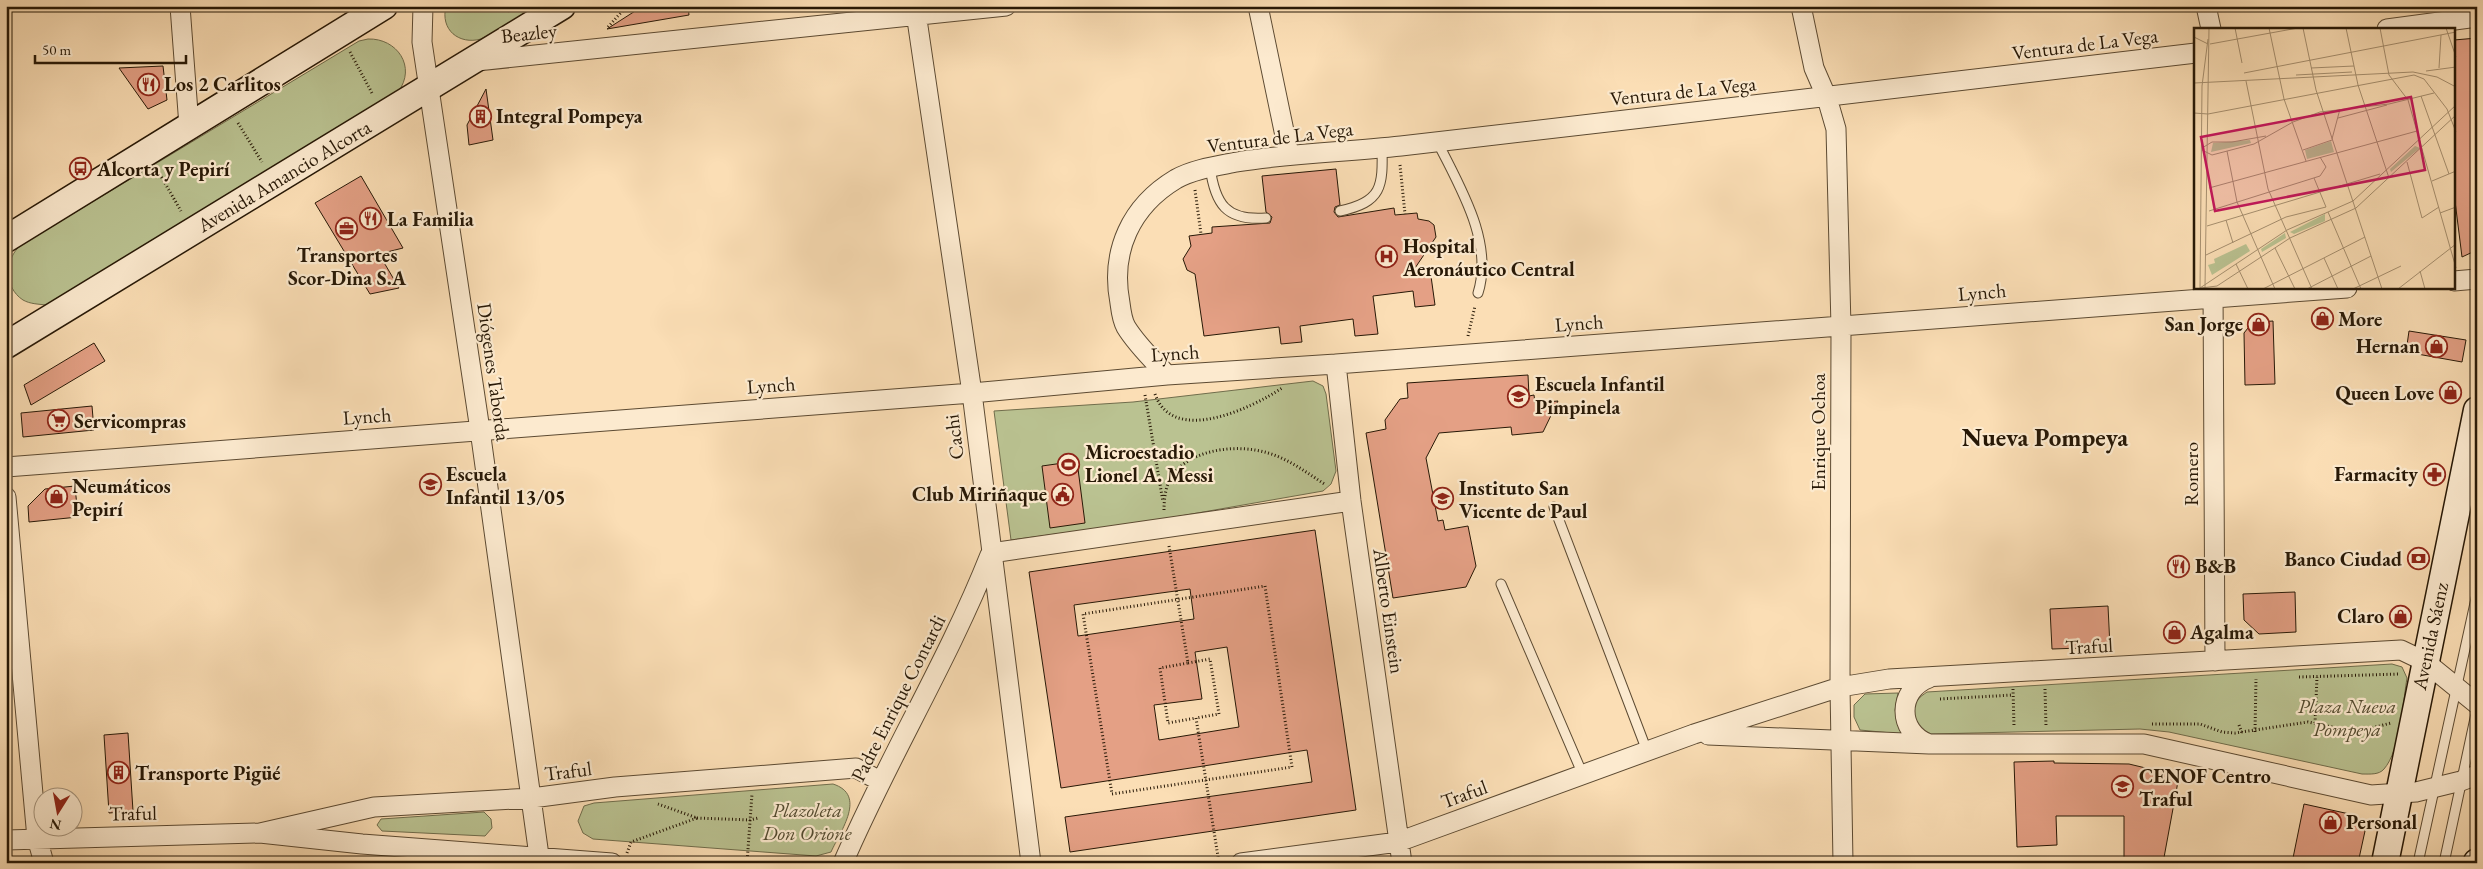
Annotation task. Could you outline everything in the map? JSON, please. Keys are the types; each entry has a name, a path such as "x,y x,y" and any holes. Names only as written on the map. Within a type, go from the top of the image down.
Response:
{"main road":[{"path":"6,239 384,6"},
{"name":"Avenida Amancio Alcorta","path":"6,344 430,88 558,8"},
{"name":"Avenida Sáenz","path":"2385,863 2424,661 2477,410"}],"street":[{"path":"180,6 189,126"},
{"name":"Diógenes Taborda","path":"423,6 422,42 480,430 540,860"},
{"name":"Beazley","path":"474,61 916,11 1006,6"},
{"path":"1258,6 1288,155"},
{"name":"Enrique Ochoa","path":"1801,6 1814,68 1827,98 1836,129 1841,327 1840,687 1843,863"},
{"path":"2206,6 2211,28"},
{"name":"Cachi","path":"916,11 972,393 1031,863"},
{"path":"2394,28 2477,17"},
{"name":"Ventura de La Vega","path":"1193,173 1288,155 1390,147 1827,98 2194,53"},
{"path":"1153,377 1142,348 1124,324 1118,291 1118,258 1128,227 1146,203 1193,173"},
{"path":"2456,280 2477,279"},
{"name":"Lynch","path":"6,467 972,393 1153,377 1841,327 2213,292 2314,289"},
{"name":"Romero","path":"2213,292 2215,661"},
{"name":"Alberto Einstein","path":"1336,364 1351,501 1402,863"},
{"path":"6,497 37,838 44,863"},
{"path":"991,553 1351,501"},
{"name":"Padre Enrique Contardi","path":"843,863 880,781 972,600 991,553"},
{"name":"Traful","path":"1241,863 1398,842 1694,734 1840,687 1889,679 1931,686 2215,661 2401,650 2424,661 2477,704"},
{"path":"1929,744 1918,739 1910,730 1905,720 1904,708 1910,692 1918,683 1931,686"},
{"name":"Traful","path":"1694,734 1929,744 2144,744 2362,793 2399,794 2469,778"},
{"name":"Traful","path":"260,833 374,807 532,798 614,787 856,768 880,781"},
{"name":"Traful","path":"6,840 260,833 540,860 619,859"}],"lane":[{"path":"1437,141 1463,194 1475,226 1482,262 1482,278 1478,293"},
{"path":"1340,211 1361,206 1375,197 1390,147"},
{"path":"1193,173 1215,194 1223,206 1233,214 1246,218 1266,218"},
{"path":"1554,507 1647,751"},
{"path":"1501,584 1583,774"},
{"path":"2418,863 2477,594"},
{"path":"2444,863 2469,778 2477,709"}],"path":[{"path":"340,34 383,116"},
{"path":"226,103 274,182"},
{"path":"1390,147 1405,214"},
{"path":"147,152 193,231"},
{"path":"1193,173 1201,234"},
{"path":"1458,355 1468,338 1478,293"},
{"path":"1153,377 1158,402 1165,410 1177,419 1194,422 1243,409 1268,398 1286,386"},
{"path":"1153,377 1166,527 1188,663"},
{"path":"1164,508 1165,491 1172,474 1202,455 1233,448 1268,453 1287,460 1351,501"},
{"path":"1265,586 1292,767 1112,794 1083,614 1178,599 1265,586"},
{"path":"1210,659 1219,714 1168,723 1160,668 1188,663 1210,659"},
{"path":"2291,678 2401,674"},
{"path":"2315,723 2317,676"},
{"path":"2255,732 2256,679"},
{"path":"2246,680 2265,679"},
{"path":"1931,686 1993,691"},
{"path":"2036,688 2054,688"},
{"path":"2044,688 2046,726"},
{"path":"2003,690 2021,689"},
{"path":"2013,690 2014,727"},
{"path":"1940,699 2013,695"},
{"path":"1196,718 1219,863"},
{"path":"2151,724 2200,724 2222,732 2242,733 2292,724 2315,723 2356,732 2396,721"},
{"path":"2038,726 2056,726"},
{"path":"2239,726 2242,733"},
{"path":"2006,727 2022,727"},
{"path":"747,863 753,776"},
{"path":"651,802 697,818 750,820 758,818"},
{"path":"619,859 631,842 697,818"}],"green space":[{"path":"446,6 540,6 481,39 465,40 453,34 449,29 445,15"},
{"path":"368,39 388,43 401,56 405,64 405,73 403,83 398,92 46,305 34,304 23,300 12,288 9,280 9,265 12,257 21,245 359,41"},
{"path":"1313,381 1323,386 1326,394 1336,471 1331,484 1323,491 1146,522 1011,540 994,411 1133,402"},
{"name":"Plaza Nueva Pompeya","path":"2392,664 2402,667 2407,678 2402,713 2394,751 2384,769 2374,774 2362,774 2169,732 2140,729 1931,734 1916,727 1913,715 1915,703 1927,692"},
{"path":"1898,693 1895,710 1902,734 1860,730 1854,717 1854,705 1865,694"},
{"name":"Plazoleta Don Orione","path":"833,784 843,789 848,796 849,814 831,852 816,856 593,839 583,833 578,821 584,806 594,803"},
{"path":"484,812 491,819 492,828 485,836 382,831 377,825 381,819"}],"building":[{"path":"643,6 688,6 689,15 607,29"},
{"path":"2477,38 2477,250 2462,257 2456,209 2456,40"},
{"name":"Los 2 Carlitos","path":"163,66 167,100 148,109 119,68"},
{"name":"Integral Pompeya","path":"486,89 493,140 469,145 467,125"},
{"path":"1336,169 1340,205 1335,207 1334,212 1338,217 1394,208 1395,215 1417,213 1418,219 1429,221 1434,225 1436,237 1413,271 1430,269 1435,305 1415,307 1413,291 1373,296 1378,334 1355,336 1353,319 1300,326 1302,342 1281,344 1279,327 1204,336 1195,274 1187,270 1183,259 1191,246 1189,236 1212,233 1212,227 1270,223 1272,217 1266,212 1262,176"},
{"name":"Transportes Scor-Dina S.A","path":"361,176 403,248 379,254 399,288 370,294 315,203"},
{"path":"2273,321 2275,384 2245,385 2244,333 2248,328 2259,322"},
{"name":"Hernan","path":"2409,331 2466,340 2462,362 2406,352"},
{"path":"94,343 105,361 31,405 24,385"},
{"path":"1528,375 1529,396 1534,395 1535,403 1558,401 1543,432 1512,435 1511,427 1439,433 1426,458 1438,521 1443,520 1445,530 1468,526 1476,566 1466,587 1393,598 1366,433 1386,429 1385,420 1400,399 1408,398 1407,383"},
{"name":"Servicompras","path":"92,406 94,430 23,437 21,413"},
{"name":"Club Miriñaque","path":"1077,461 1085,523 1050,528 1042,466"},
{"name":"Neumáticos Pepirí","path":"75,486 78,517 29,522 28,506 45,489"},
{"path":"1315,530 1356,810 1070,852 1065,817 1312,782 1307,750 1061,788 1029,572","holes":["1190,589 1194,619 1078,636 1074,605","1227,647 1239,727 1159,740 1154,705 1202,699 1195,652"]},
{"path":"2295,592 2296,632 2259,634 2244,620 2243,594"},
{"path":"2108,606 2110,647 2052,649 2050,609"},
{"name":"Transporte Pigüé","path":"128,733 133,811 109,813 104,735"},
{"path":"2054,761 2054,763 2129,764 2179,776 2163,863 2124,863 2124,816 2056,816 2057,845 2017,847 2014,762"},
{"path":"2304,804 2354,815 2365,831 2358,863 2317,863 2293,858"}],"place":[{"name":"Los 2 Carlitos","path":"148,84"},
{"name":"Integral Pompeya","path":"480,116"},
{"name":"Alcorta y Pepirí","path":"81,169"},
{"name":"La Familia","path":"371,219"},
{"name":"Transportes Scor-Dina S.A","path":"347,229"},
{"name":"Hospital Aeronáutico Central","path":"1387,257"},
{"name":"More","path":"2322,319"},
{"name":"San Jorge","path":"2259,324"},
{"name":"Hernan","path":"2436,346"},
{"name":"Queen Love","path":"2450,393"},
{"name":"Escuela Infantil Pimpinela","path":"1519,396"},
{"name":"Servicompras","path":"58,421"},
{"name":"Microestadio Lionel A. Messi","path":"1069,464"},
{"name":"Farmacity","path":"2434,474"},
{"name":"Escuela Infantil 13/05","path":"430,485"},
{"name":"Club Miriñaque","path":"1063,494"},
{"name":"Neumáticos Pepirí","path":"56,497"},
{"name":"Instituto San Vicente de Paul","path":"1443,499"},
{"name":"Banco Ciudad","path":"2418,559"},
{"name":"B&B","path":"2179,566"},
{"name":"Claro","path":"2400,616"},
{"name":"Agalma","path":"2174,632"},
{"name":"Transporte Pigüé","path":"119,773"},
{"name":"CENOF Centro Traful","path":"2123,787"},
{"name":"Personal","path":"2330,822"}],"district":[{"name":"Nueva Pompeya","path":"2045,437"}]}
